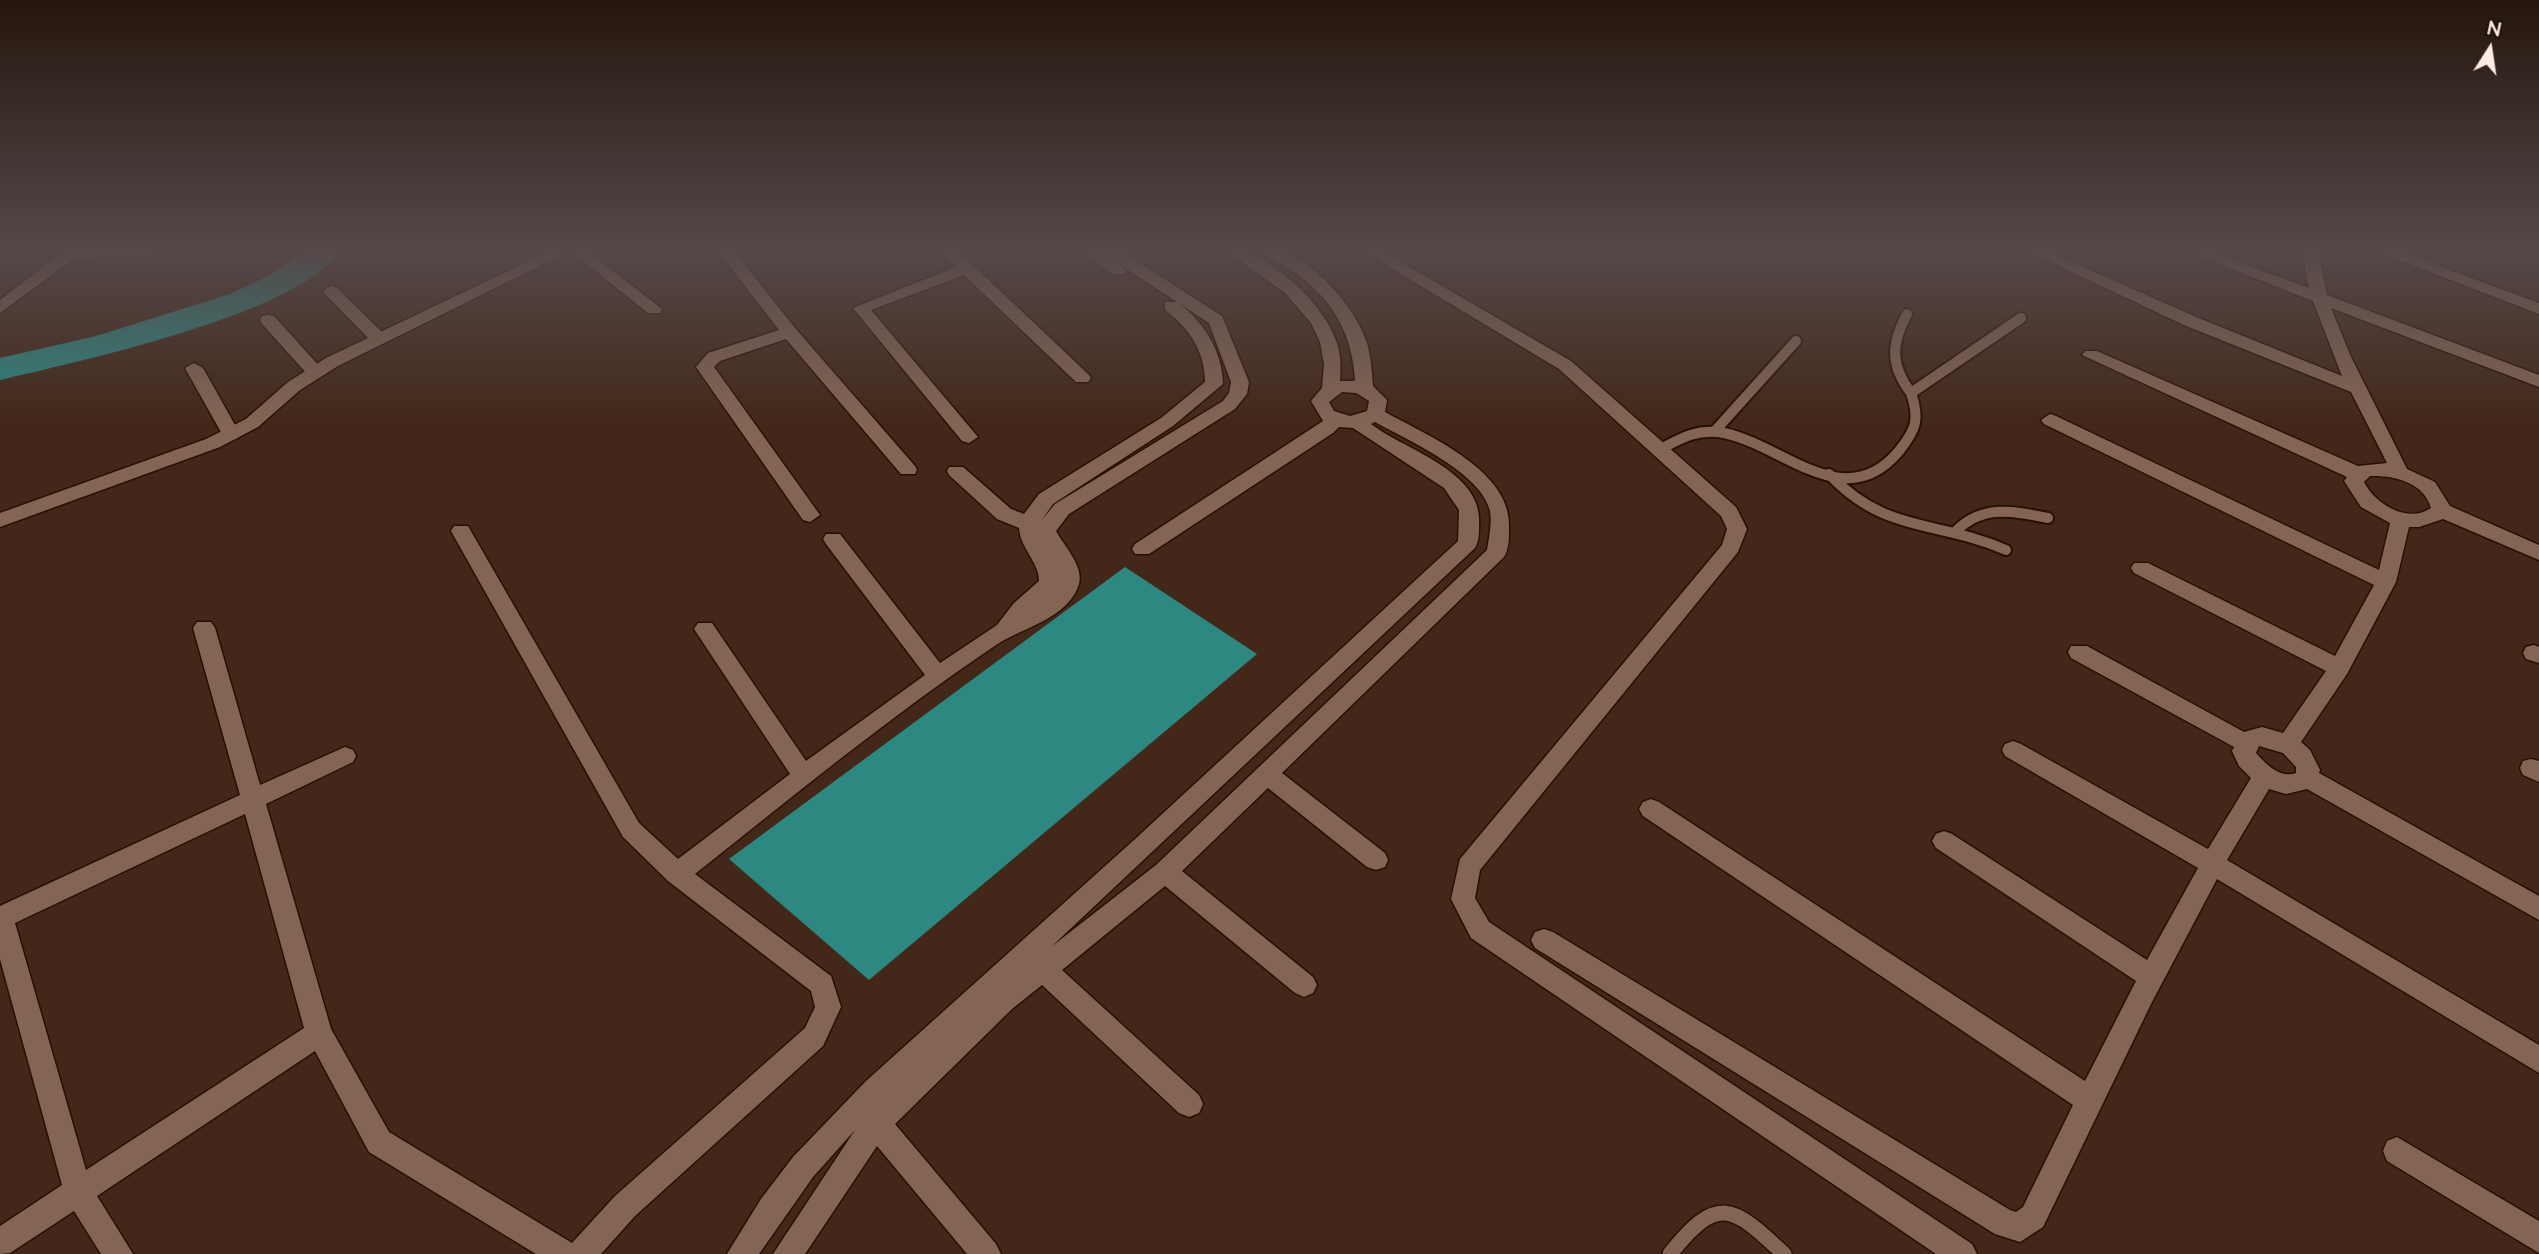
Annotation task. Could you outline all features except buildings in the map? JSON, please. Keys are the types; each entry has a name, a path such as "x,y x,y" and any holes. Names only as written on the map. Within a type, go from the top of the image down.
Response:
{"street":[{"path":"349,309 378,338"},
{"path":"0,520 214,443 252,423 315,372 440,309"},
{"path":"771,309 908,470"},
{"path":"861,309 970,437"},
{"path":"1009,309 1082,379"},
{"path":"1006,627 1022,606 1043,590 1049,581 1050,575 1034,551 1027,524 1032,512 1046,499 1167,422 1214,384 1215,371 1188,317 1177,309"},
{"path":"1046,531 1062,509 1229,405 1238,394 1240,382 1216,320 1195,309"},
{"path":"788,1254 876,1123 1003,1001 1165,872 1497,552 1499,510 1483,483 1458,462 1356,419 1321,408 1320,401 1331,389 1335,367 1326,333 1308,309"},
{"path":"1339,309 1354,328 1365,364 1364,388"},
{"path":"1469,309 1565,365 1729,512 1737,529 1731,547 1469,866 1463,899 1480,930 1962,1254"},
{"path":"2162,309 2357,387"},
{"path":"2322,309 2357,387 2393,453 2399,472"},
{"path":"2351,309 2539,381"},
{"path":"268,320 315,372"},
{"path":"789,332 714,357 705,367 810,514"},
{"path":"2091,355 2358,474 2375,469 2399,472 2419,481 2435,493 2441,510 2539,552"},
{"path":"194,368 231,434"},
{"path":"1142,549 1327,429 1356,419 1378,400 1364,388 1353,386 1331,389"},
{"path":"742,1254 759,1224 846,1115 1325,680 1468,543 1470,511 1459,491 1438,474 1369,433 1356,419"},
{"path":"2050,420 2386,582"},
{"path":"1167,422 1182,434"},
{"path":"677,874 803,775 938,676 1006,627 1036,615 1060,597 1069,583 1070,570 1046,531 1004,514 956,471"},
{"path":"2358,474 2354,481 2357,492 2367,503 2401,519 2420,521 2434,517 2441,510"},
{"path":"2288,744 2339,668 2386,582 2401,519"},
{"path":"461,531 631,830 677,874 822,984 828,1007 814,1037 625,1206 580,1254"},
{"path":"833,539 938,676"},
{"path":"2141,568 2339,668"},
{"path":"204,628 319,1033 379,1142 563,1254"},
{"path":"705,629 803,775"},
{"path":"2079,652 2245,743"},
{"path":"1325,680 1350,695"},
{"path":"2245,743 2262,736 2288,744 2306,761 2309,770 2307,778"},
{"path":"2245,743 2245,760 2264,777 2290,785 2307,778"},
{"path":"2013,750 2211,863 2539,1060"},
{"path":"118,1254 79,1194 1,917 345,756"},
{"path":"1267,774 1376,860"},
{"path":"1544,940 2005,1224 2020,1227 2033,1217 2150,976 2211,863 2264,777"},
{"path":"2307,778 2539,909"},
{"path":"1651,809 2090,1100"},
{"path":"1944,841 2150,976"},
{"path":"1165,872 1304,985"},
{"path":"1044,970 1189,1104"},
{"path":"0,1244 319,1033"},
{"path":"876,1123 986,1254"},
{"path":"2397,1151 2539,1238"}],"lane":[{"path":"1659,450 1694,432 1714,432 1829,474 1863,478 1885,467 1919,422 1910,393 1901,381 1894,358 1893,340 1907,314"},
{"path":"1910,393 2021,318"},
{"path":"1714,432 1735,412 1796,341"},
{"path":"1829,474 1848,496 1873,513 1980,536 2006,550"},
{"path":"1956,531 1969,517 1981,511 2012,510 2048,518"},
{"path":"1670,1254 1700,1218 1723,1212 1750,1223 1784,1254"}],"water":[{"path":"1125,567 1257,654 869,980 729,859"}],"waterway":[{"path":"0,369 105,344 218,309"}]}
